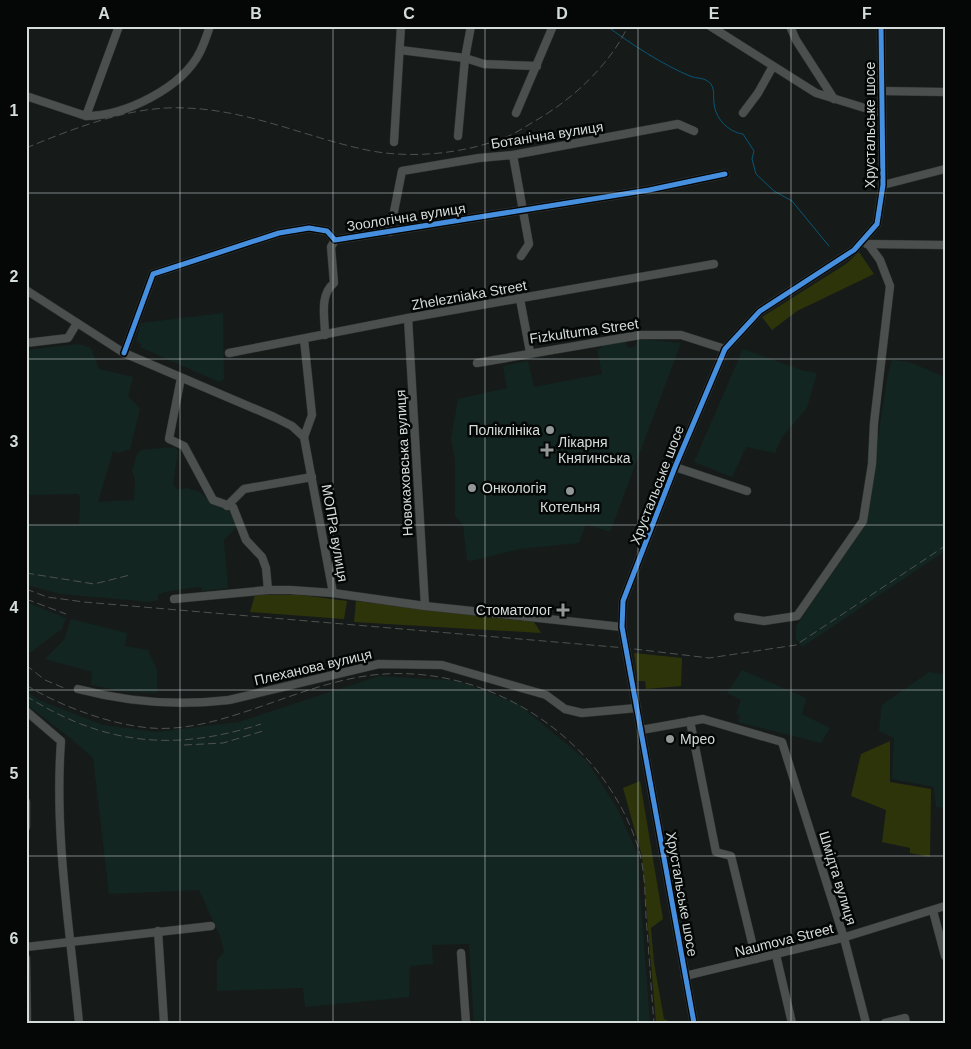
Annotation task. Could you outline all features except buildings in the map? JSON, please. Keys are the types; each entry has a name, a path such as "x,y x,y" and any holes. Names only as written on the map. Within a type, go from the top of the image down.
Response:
{"street":[{"path":"86,116 119,26"},
{"path":"26,96 86,116 104,116 146,101 182,75 200,53 210,26"},
{"path":"394,142 401,26"},
{"path":"458,136 465,58 471,26"},
{"path":"516,114 553,26"},
{"path":"710,26 816,93 881,113"},
{"path":"790,26 796,40 835,100"},
{"name":"Хрустальське шосе","path":"694,1023 622,627 624,600 675,467 724,349 760,311 865,243 877,224 883,185 881,26"},
{"path":"400,50 465,58 484,64 537,66"},
{"path":"743,113 758,93 773,66"},
{"path":"881,91 945,92"},
{"name":"Ботанічна вулиця","path":"390,232 402,171 479,158 513,155 678,124 694,131"},
{"path":"513,155 529,244 522,256"},
{"path":"883,185 945,169"},
{"name":"Зоологічна вулиця","path":"124,353 153,274 279,233 309,228 327,231 335,240 649,190 725,174"},
{"path":"325,335 324,296 327,288 334,283 331,247 335,240"},
{"path":"865,243 945,244"},
{"path":"738,617 764,621 797,616 863,520 872,464 874,423 890,286 880,260 865,243"},
{"name":"Zhelezniaka Street","path":"229,352 714,264"},
{"path":"26,290 124,353 274,417 292,426 304,437"},
{"path":"520,299 530,352"},
{"name":"Новокаховська вулиця","path":"408,318 425,606"},
{"path":"26,343 68,338 77,323"},
{"name":"Fizkulturna Street","path":"477,363 530,352 640,335 681,335 724,349"},
{"name":"МОПРа вулиця","path":"304,339 312,415 304,437 333,593"},
{"path":"181,378 169,439 184,446 213,500 233,507 246,540 262,557 266,568 268,590"},
{"path":"675,467 747,491"},
{"name":"МОПРа вулиця","path":"227,506 244,489 312,477"},
{"path":"174,599 268,590 333,593 425,606 622,627"},
{"name":"Плеханова вулиця","path":"78,689 111,698 184,703 209,702 229,700 380,664 442,666 546,695 565,709 582,713 637,708"},
{"path":"26,711 61,741 58,780 59,835 79,1023"},
{"name":"Шмідта вулиця","path":"690,721 704,719 782,742 844,938 866,1023"},
{"path":"641,730 690,721 716,852 731,856 756,959"},
{"path":"26,802 26,827"},
{"name":"Naumova Street","path":"685,976 844,938 945,906"},
{"path":"933,910 945,956"},
{"path":"26,947 211,926"},
{"path":"158,932 164,1023"},
{"path":"461,953 466,1023"},
{"path":"776,955 792,1023"},
{"path":"26,958 27,1023"},
{"path":"886,1023 905,1018 906,1023"}],"shaded area":[{"path":"223,313 224,379 219,382 140,347 141,344 136,341 141,323"},
{"name":"Лікарня Княгинська","path":"638,339 681,343 610,532 586,524 579,543 519,549 471,561 467,560 463,525 455,516 455,461 451,439 458,399 507,388 503,366 528,361 534,387 602,374 597,349 602,348 602,345 625,341 628,348 635,347"},
{"path":"79,344 91,348 99,369 133,377 128,396 140,409 130,449 118,453 113,451 98,502 134,500 135,479 132,471 137,454 141,450 174,447 178,451 173,484 178,490 187,488 200,492 208,500 232,513 237,526 224,540 228,588 202,591 202,588 198,587 164,592 158,595 158,600 150,602 61,594 26,585 26,525 79,525 80,502 79,494 26,495 26,350"},
{"path":"743,349 804,371 817,373 807,408 782,437 775,453 746,447 732,477 694,462"},
{"path":"892,360 909,362 945,377 945,551 802,647 796,639 796,626 865,526 887,378"},
{"path":"26,602 66,618 62,629 31,652 26,651"},
{"path":"71,619 127,633 125,646 148,650 157,670 157,693 121,691 91,685 92,672 45,659 64,640"},
{"path":"742,670 806,698 802,714 830,728 821,743 738,722 740,715 736,714 741,700 727,693"},
{"path":"929,672 945,675 945,808 936,807 934,787 892,779 894,738 879,731 882,705"},
{"path":"379,676 449,680 464,683 518,704 586,760 617,808 637,853 650,1023 474,1023 469,944 432,945 433,964 410,966 409,997 305,1007 303,988 217,991 217,960 224,952 220,936 199,890 109,894 93,758 26,704 26,691 39,700 103,725 156,732 239,722"}],"green space":[{"path":"859,252 874,274 797,311 772,330 762,317 846,264"},
{"path":"255,595 301,595 347,601 344,619 250,612"},
{"path":"356,601 534,622 541,633 354,622"},
{"path":"634,653 682,658 681,686 646,689 645,681 638,681"},
{"path":"890,741 890,782 931,789 930,857 910,853 910,848 882,842 886,810 851,796 861,754"},
{"path":"640,781 663,919 651,928 654,963 664,1019 673,1023 656,1023 642,856 623,788"}],"waterway":[{"path":"607,26 636,47 680,72 701,78 711,84 715,109 720,119 727,127 743,134 754,151 752,159 756,174 774,191 792,201 829,246"}],"railway":[{"path":"26,148 104,119 145,110 186,108 231,113 340,144 380,152 418,154 457,151 494,142 511,135 553,110 579,89 602,66 621,40 628,26"},
{"path":"26,589 47,597 84,602 626,648 709,658 796,645 945,546"},
{"path":"26,573 94,584 130,575"},
{"path":"26,599 66,614"},
{"path":"26,665 45,680 64,688"},
{"path":"26,685 54,700 103,719 151,728 188,726 216,721 335,682 373,675 416,674 458,681 498,695 535,715 569,741 598,772 621,807 638,847 642,864 654,1023"},
{"path":"26,696 83,725 112,734 140,739 199,738 229,733 261,724"},
{"path":"184,745 223,743 263,731"}],"cycle path":[{"path":"694,1023 622,627 623,601 675,467 725,349 760,311 854,250 877,224 883,185 881,26"},
{"path":"124,353 153,274 279,233 309,228 327,231 335,240 649,190 725,174"}],"place":[{"name":"Поліклініка","path":"550,430"},
{"name":"Лікарня Княгинська","path":"547,450"},
{"name":"Онкологія","path":"472,488"},
{"name":"Котельня","path":"570,491"},
{"name":"Стоматолог","path":"563,610"},
{"name":"Мрео","path":"670,739"}]}
